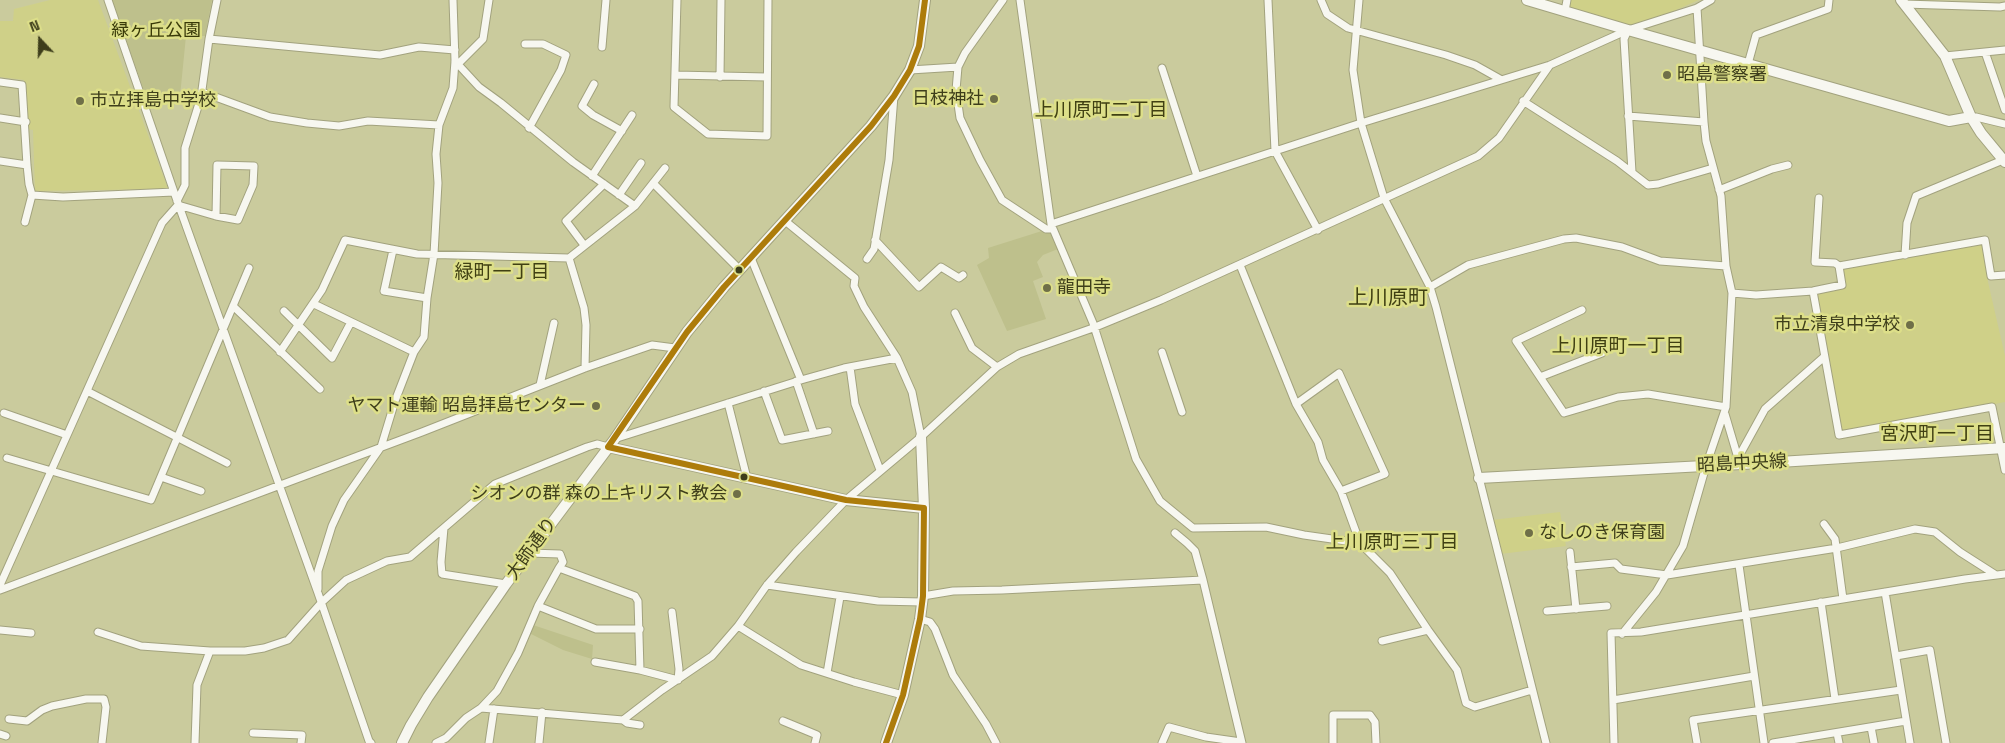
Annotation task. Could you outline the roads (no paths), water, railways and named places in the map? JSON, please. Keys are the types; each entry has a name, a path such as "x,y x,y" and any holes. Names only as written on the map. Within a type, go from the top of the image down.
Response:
{"street":[{"path":"108,0 174,192 318,593 368,741 371,743"},
{"path":"0,585 162,223 178,203 185,185 185,148 202,92 209,39 217,0"},
{"path":"318,593 318,571 332,526 344,500 380,447 414,352 424,337 427,298 434,254 438,183 436,154 439,125 453,88 456,63 453,0"},
{"path":"456,63 483,39 489,0"},
{"path":"602,47 606,0"},
{"path":"677,0 674,107 708,134 767,136 768,0"},
{"path":"720,77 721,0"},
{"name":"大師通り","path":"402,743 428,698 506,584 611,443 675,348 724,287 871,126 894,96 910,70 918,46 925,0"},
{"path":"1003,0 965,53 958,67 956,90 960,118 1002,200 1046,229 1197,176 1500,79 1550,65 1628,30 1697,8 1711,0"},
{"path":"1020,0 1052,226 1093,323 1136,460 1160,501 1193,528 1266,527 1304,535 1360,543"},
{"path":"1268,0 1275,151 1318,230"},
{"path":"1321,0 1327,14 1348,28 1446,55 1475,65 1500,79"},
{"path":"1359,0 1353,70 1361,123 1384,198 1430,287 1546,743"},
{"path":"1527,0 1949,121 1976,116 2005,124"},
{"path":"1565,11 1568,0"},
{"path":"1748,64 1756,35 1828,8 1828,0"},
{"path":"1903,2 2005,6"},
{"path":"1903,2 1944,56 1971,117 1981,133 2004,161 1916,196 1907,223 1904,255"},
{"path":"1622,634 1667,575 1683,546 1706,466 1726,410 1732,293 1726,266 1719,190 1706,141 1697,8"},
{"path":"1628,30 1624,39 1632,172"},
{"path":"209,39 380,55 419,47 455,50"},
{"path":"525,44 543,44 566,54 561,70 529,128"},
{"path":"1944,56 2005,50"},
{"path":"1985,52 2005,110"},
{"path":"456,63 479,87 501,103 529,128 635,206"},
{"path":"623,720 712,656 738,626 767,585 846,500 921,436 997,367 1019,354 1093,328 1240,265 1478,156 1499,138 1550,65"},
{"path":"910,70 958,67"},
{"path":"1162,68 1197,176"},
{"path":"675,75 768,77"},
{"path":"0,82 22,85 26,122 27,165 32,195 26,222"},
{"path":"594,84 582,106 593,115 622,131"},
{"path":"202,92 270,117 307,123 339,126 368,121 439,125"},
{"path":"867,260 874,249 889,160 894,96"},
{"path":"1524,101 1648,184 1658,184 1713,168"},
{"path":"592,176 632,115"},
{"path":"1628,116 1704,122"},
{"path":"0,118 26,122"},
{"path":"0,161 27,165"},
{"path":"619,195 641,164"},
{"path":"178,203 216,216 238,220 252,185 254,166 217,165 216,216"},
{"path":"1719,190 1772,169 1788,165"},
{"path":"280,352 314,304 346,240 393,250 434,254 569,258 635,206 665,168"},
{"path":"653,183 740,270"},
{"path":"584,245 566,221 604,184"},
{"path":"32,195 63,197 174,192"},
{"path":"1819,198 1815,262 1835,263 1840,266 1985,240 1992,276 2005,275"},
{"path":"784,220 855,278 854,286 864,307 897,358 912,392 921,436 924,508 920,619 903,695 886,743"},
{"path":"1430,287 1468,265 1564,239 1576,238 1622,247 1660,261 1726,266"},
{"path":"875,240 919,287 942,267 959,278 963,275"},
{"path":"393,250 384,291 427,298"},
{"path":"569,258 584,308 586,325 585,368"},
{"path":"751,258 798,380 814,434"},
{"path":"1240,265 1296,404 1318,442 1322,460 1341,491 1360,543 1390,573 1457,670 1466,703 1475,707 1532,690"},
{"path":"1732,293 1756,295 1813,291 1842,285 1840,266"},
{"path":"7,458 151,500 176,437 250,268"},
{"path":"1813,291 1839,435 1992,407 2003,448 2005,470"},
{"path":"314,304 414,352"},
{"path":"232,306 320,389"},
{"path":"1582,310 1516,341 1564,413 1618,397 1648,394 1726,410"},
{"path":"284,311 332,358 351,322"},
{"path":"956,313 972,348 997,367"},
{"path":"540,385 554,323"},
{"path":"0,590 585,368 652,345 675,348"},
{"path":"1540,377 1602,353"},
{"path":"1165,355 1182,412"},
{"path":"1726,410 1738,458 1765,409 1824,357"},
{"path":"98,632 141,646 210,651 254,651 288,640 321,603 346,580 387,561 410,557 495,484 587,447 611,443 798,380 897,358"},
{"path":"850,367 855,404 880,470"},
{"path":"1296,404 1339,373 1386,474 1341,491"},
{"path":"87,391 227,463"},
{"path":"764,392 782,440 828,431"},
{"path":"728,403 747,478"},
{"path":"4,413 67,435"},
{"path":"611,443 747,478 846,500 924,508"},
{"name":"昭島中央線","path":"1479,478 2003,448"},
{"path":"161,477 201,492"},
{"path":"1824,524 1835,539 1843,599"},
{"path":"444,528 440,562 442,574 506,584"},
{"path":"1571,567 1615,563 1621,569 1667,575 1837,548 1915,529 1935,532 1960,552 1996,575"},
{"path":"1162,743 1169,727 1206,737 1242,742 1220,646 1195,551 1175,533"},
{"path":"1570,552 1576,609"},
{"path":"436,743 446,738 466,718 481,708 497,691 511,667 538,606 563,562 560,554 529,553"},
{"path":"1739,565 1764,743"},
{"path":"559,568 635,596 638,601 640,628 640,670"},
{"path":"1614,743 1610,636 1613,632 1622,634 1708,622 1745,614 2005,574"},
{"path":"767,585 878,601 922,599 953,590 1011,590 1203,580"},
{"path":"1885,592 1910,743"},
{"path":"827,673 840,597"},
{"path":"1821,602 1835,699"},
{"path":"538,606 596,629 640,628"},
{"path":"1547,611 1607,606"},
{"path":"672,612 679,669 678,680"},
{"path":"920,619 930,622 936,629 953,676 986,724 996,743"},
{"path":"738,626 801,665 903,695"},
{"path":"0,630 31,633"},
{"path":"1382,640 1428,630"},
{"path":"1896,656 1930,650 1946,743"},
{"path":"194,743 197,684 210,651"},
{"path":"595,662 640,670 678,680"},
{"path":"1613,700 1754,676"},
{"path":"1697,743 1693,720 1901,690"},
{"path":"9,719 27,721 42,710 52,706 86,699 104,699 106,707 102,743"},
{"path":"481,708 542,712 610,721 623,720 640,725"},
{"path":"489,743 494,709"},
{"path":"539,743 542,712"},
{"path":"1333,743 1333,715 1370,715 1375,722 1376,743"},
{"path":"783,721 817,735 815,743"},
{"path":"1773,743 1802,741 1837,732 1906,721"},
{"path":"1871,727 1874,743"},
{"path":"252,732 302,735 302,743"},
{"path":"1837,732 1838,743"}],"place":[{"name":"昭島警察署","path":"1667,75"},
{"name":"日枝神社","path":"994,99"},
{"name":"市立拝島中学校","path":"80,101"},
{"name":"龍田寺","path":"1047,288"},
{"name":"市立清泉中学校","path":"1910,325"},
{"name":"ヤマト運輸 昭島拝島センター","path":"596,406"},
{"name":"シオンの群 森の上キリスト教会","path":"737,494"},
{"name":"なしのき保育園","path":"1529,533"}],"district":[{"name":"上川原町二丁目","path":"1101,111"},
{"name":"緑町一丁目","path":"502,273"},
{"name":"上川原町","path":"1388,299"},
{"name":"上川原町一丁目","path":"1618,347"},
{"name":"宮沢町一丁目","path":"1937,435"},
{"name":"上川原町三丁目","path":"1392,543"}],"park label":[{"name":"緑ヶ丘公園","path":"156,31"}]}
